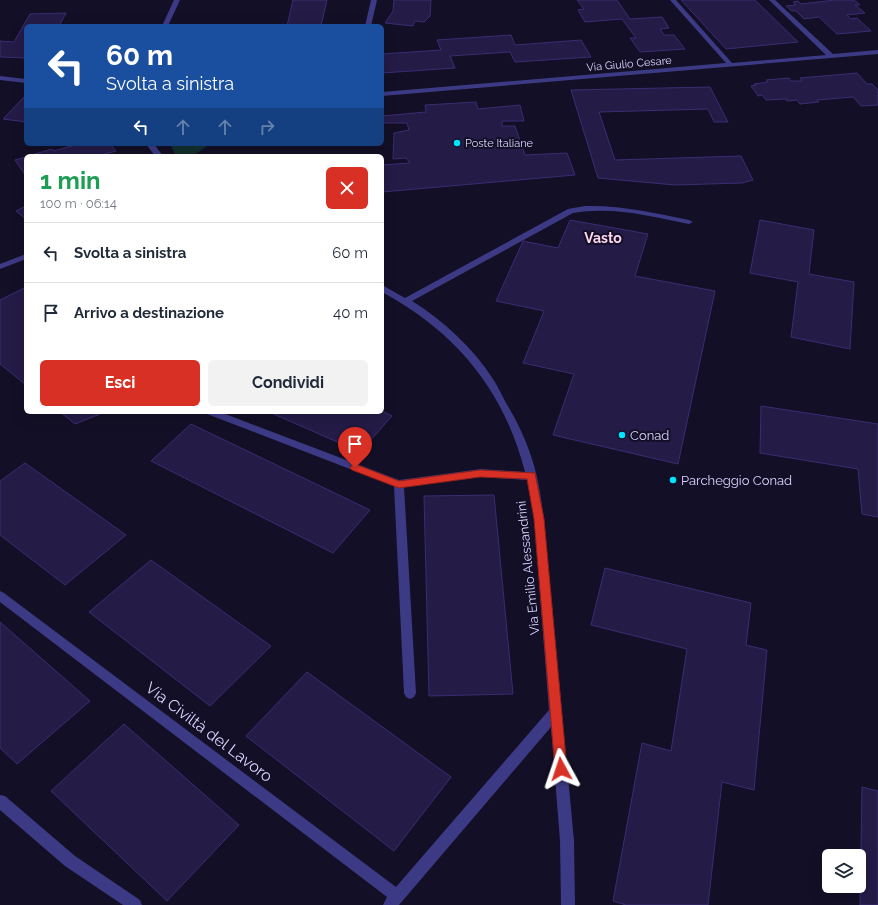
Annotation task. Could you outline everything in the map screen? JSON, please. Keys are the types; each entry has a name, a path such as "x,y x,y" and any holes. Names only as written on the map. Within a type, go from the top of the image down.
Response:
{"street":[{"path":"165,24 177,0"},
{"path":"368,24 374,0"},
{"path":"673,0 731,65"},
{"path":"772,0 831,56"},
{"name":"Via Giulio Cesare","path":"384,94 878,52"},
{"path":"0,78 24,81"},
{"path":"406,301 571,211 582,208 613,209 690,222"},
{"path":"0,267 24,257"},
{"name":"Via Emilio Alessandrini","path":"384,289 406,301 452,336 472,358 489,380 516,432 532,476 539,519 567,841 568,905"},
{"path":"215,414 399,484 480,473 532,476"},
{"path":"399,484 410,693"},
{"name":"Via Civiltà del Lavoro","path":"0,596 393,900"},
{"path":"393,900 556,712"},
{"path":"0,801 70,861 135,905"}],"green space":[{"path":"171,146 207,146 196,154 175,154"}],"building":[{"path":"293,0 327,0 321,24 287,24"},
{"path":"394,0 431,0 430,16 424,22 415,21 413,26 385,23 393,11"},
{"path":"577,0 617,0 630,19 662,17 669,28 660,29 664,35 674,35 685,49 640,52 630,38 636,38 622,19 585,22 578,10 584,9"},
{"path":"681,0 755,0 798,42 726,49"},
{"path":"835,0 854,0 860,5 855,5 865,13 847,15 851,19 857,18 871,31 837,34 819,17 804,19 796,11 792,11 786,6 796,5 793,2 798,1 801,4"},
{"path":"66,13 60,24 24,24 30,14"},
{"path":"24,24 24,58 0,57 0,41 14,42"},
{"path":"511,35 515,45 581,40 591,57 515,62 510,52 450,56 455,68 384,73 384,54 441,50 437,40"},
{"path":"857,73 867,84 872,84 878,90 878,105 861,106 853,97 817,100 819,102 800,104 797,100 766,100 762,95 758,96 751,86 756,85 754,84 768,82 766,80 789,78 791,81 802,81 800,78"},
{"path":"710,87 728,122 714,122 708,109 599,112 615,160 741,156 753,180 742,183 675,185 598,178 571,90"},
{"path":"24,97 24,122 3,119"},
{"name":"Poste Italiane","path":"476,102 478,109 520,105 524,121 502,121 502,126 515,126 525,155 567,153 575,175 384,192 384,165 410,163 406,158 393,159 394,133 409,130 407,123 384,123 384,116 426,112 425,105"},
{"path":"72,146 112,146 116,151 105,154 35,154 52,149 54,151"},
{"path":"24,158 24,173 15,160"},
{"path":"24,207 24,217 16,211"},
{"path":"570,220 648,234 635,276 715,291 678,464 553,435 574,374 523,363 544,311 496,301 523,241 558,248"},
{"path":"760,220 814,230 809,274 854,282 850,349 791,337 798,282 750,273"},
{"path":"24,288 24,383 0,364 0,300"},
{"path":"761,406 878,424 878,517 862,514 858,469 760,453"},
{"path":"384,412 392,416 360,452 274,414 384,414"},
{"path":"62,414 100,414 75,424"},
{"path":"191,424 370,510 333,553 151,461"},
{"path":"25,463 126,535 65,585 0,535 0,481"},
{"path":"494,495 513,694 429,696 424,496"},
{"path":"151,560 271,646 210,706 89,612"},
{"path":"605,568 751,603 746,645 767,650 754,790 722,782 708,905 626,905 613,901 642,743 671,751 687,649 591,625"},
{"path":"0,622 90,701 17,764 0,748"},
{"path":"307,672 451,777 394,851 246,736"},
{"path":"124,724 239,825 167,901 51,791"},
{"path":"862,787 878,791 878,905 860,905 860,893 866,893 866,849 861,849"}],"place":[{"name":"Poste Italiane","path":"457,143"},
{"name":"Conad","path":"622,435"},
{"name":"Parcheggio Conad","path":"673,480"}],"district":[{"name":"Vasto","path":"603,238"}],"route":[{"path":"355,468 399,484 480,473 532,476 539,519 561,769"}]}
